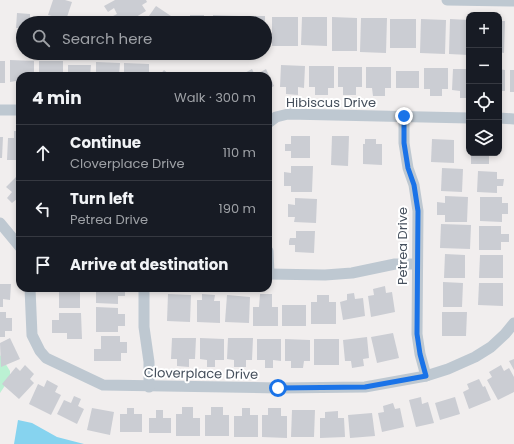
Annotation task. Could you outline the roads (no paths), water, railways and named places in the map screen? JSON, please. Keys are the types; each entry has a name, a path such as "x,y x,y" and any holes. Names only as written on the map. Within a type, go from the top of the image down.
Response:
{"street":[{"path":"447,0 514,1"},
{"path":"0,110 16,110"},
{"name":"Hibiscus Drive","path":"272,119 276,116 288,114 466,118"},
{"name":"Petrea Drive","path":"404,116 404,143 408,168 414,185 418,211 417,334 420,354 426,376"},
{"path":"502,118 514,119"},
{"path":"0,223 16,242"},
{"path":"272,274 325,275 352,273 395,264 417,264"},
{"name":"Cloverplace Drive","path":"30,292 32,335 40,351 46,358 103,386 278,388 365,387 426,376 448,369 475,357 491,347 514,323"},
{"path":"144,292 144,327 149,362 149,387"}],"water":[{"path":"18,420 32,423 57,437 84,444 14,444"}]}
